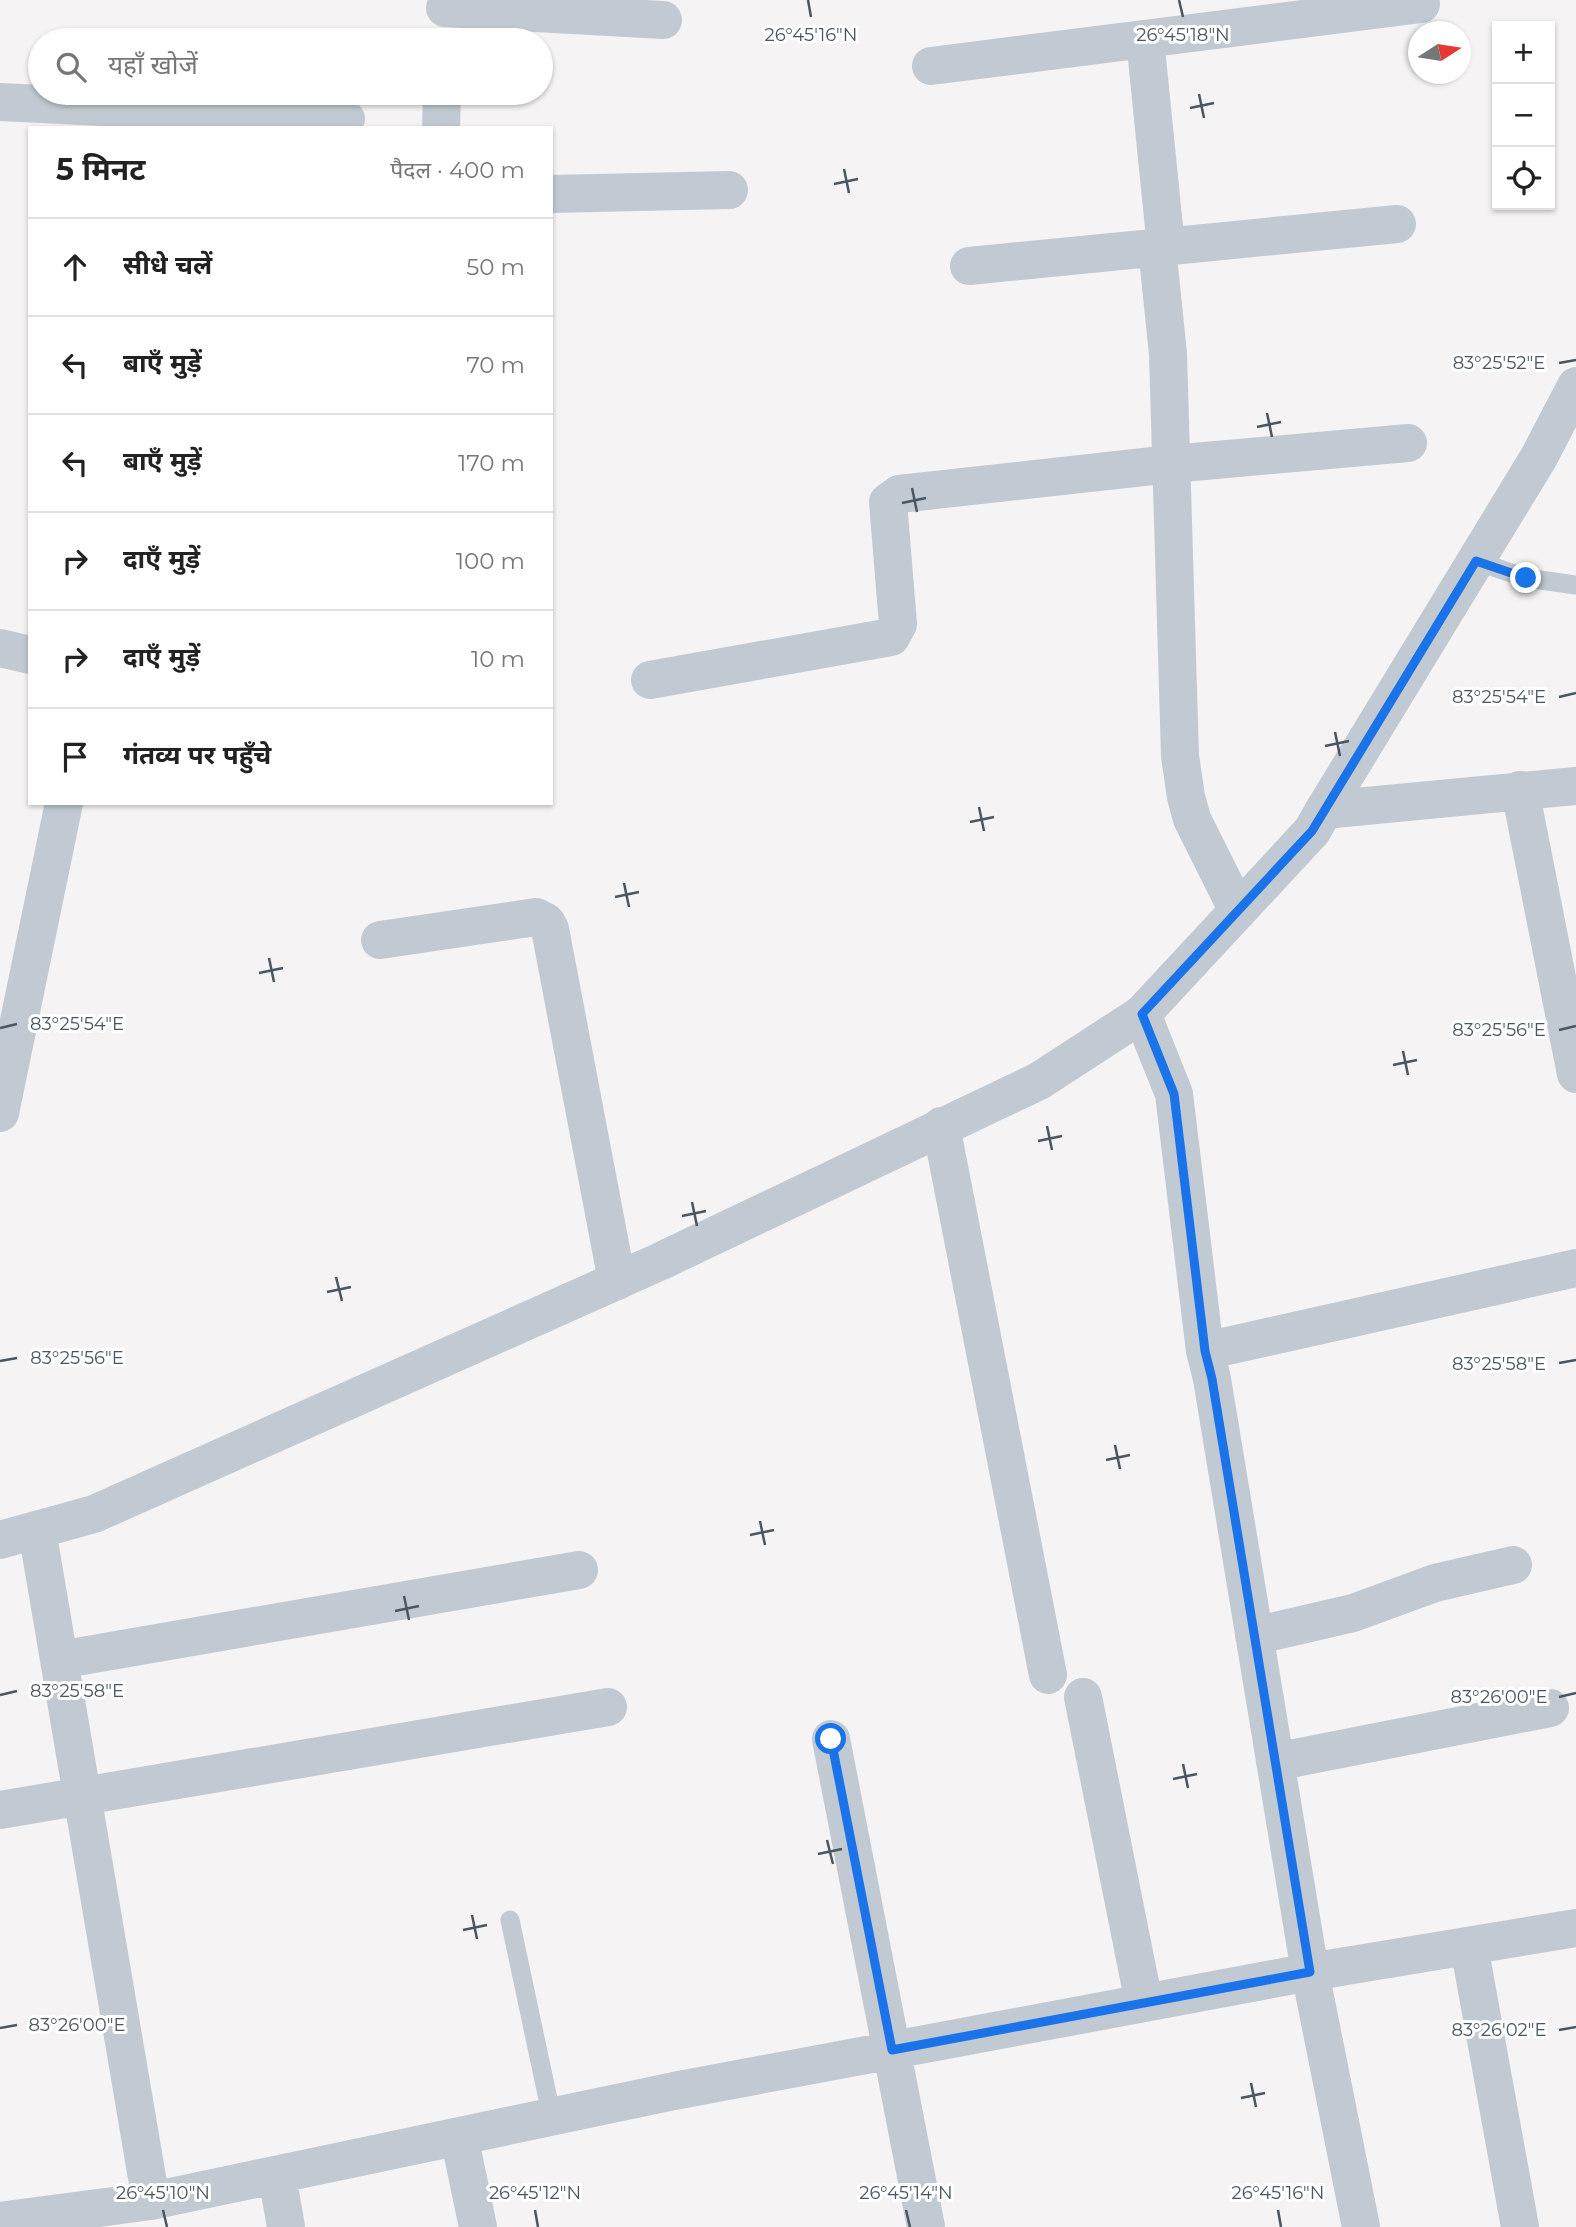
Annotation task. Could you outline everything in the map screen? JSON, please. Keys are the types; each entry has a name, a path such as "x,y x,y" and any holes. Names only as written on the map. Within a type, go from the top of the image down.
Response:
{"street":[{"path":"931,66 1421,4"},
{"path":"444,16 663,20"},
{"path":"1145,39 1162,247 1180,756 1192,819 1238,911"},
{"path":"0,102 28,104"},
{"path":"37,105 220,120 346,119"},
{"path":"441,126 442,105"},
{"path":"553,194 729,190"},
{"path":"969,266 1397,224"},
{"path":"0,1540 94,1514 617,1281 1039,1081 1142,1014 1312,831 1539,457 1576,386"},
{"path":"650,680 891,637 898,624 888,502 891,497 899,494 1171,464 1408,443"},
{"path":"0,648 28,655"},
{"path":"1324,810 1576,786"},
{"path":"1520,790 1567,982 1576,1074"},
{"path":"0,1113 64,805"},
{"path":"380,940 536,917 546,922 550,929 617,1281"},
{"path":"1142,1014 1174,1094 1205,1351 1212,1379 1310,1972 1361,2227"},
{"path":"941,1126 1048,1675"},
{"path":"1205,1351 1576,1268"},
{"path":"37,1530 151,2201"},
{"path":"1254,1636 1353,1612 1435,1583 1513,1565"},
{"path":"59,1660 579,1570"},
{"path":"1083,1696 1144,2003"},
{"path":"0,1810 608,1707"},
{"path":"1275,1762 1550,1708"},
{"path":"831,1739 926,2227"},
{"path":"0,2221 47,2221 674,2091 1310,1972 1576,1928"},
{"path":"1469,1946 1520,2227"},
{"path":"459,2136 478,2227"},
{"path":"277,2175 286,2227"}],"lane":[{"path":"1476,561 1526,578 1576,585"},
{"path":"510,1920 552,2118"}],"route":[{"path":"831,1739 892,2050 1310,1972 1212,1379 1205,1351 1174,1094 1142,1014 1312,831 1476,561 1526,578"}]}
